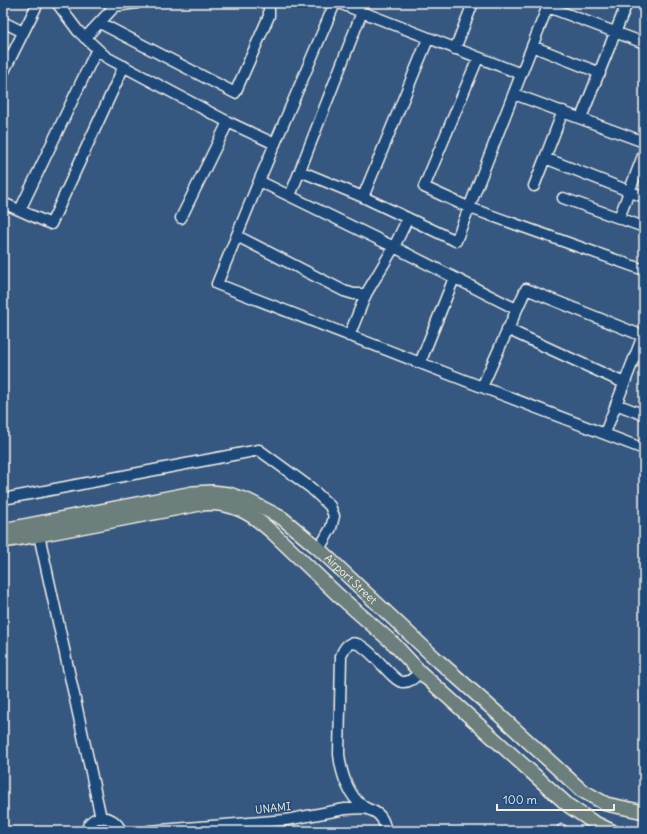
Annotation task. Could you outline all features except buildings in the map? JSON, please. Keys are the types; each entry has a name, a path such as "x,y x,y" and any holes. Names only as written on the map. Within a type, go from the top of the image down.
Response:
{"main road":[{"name":"Airport Street","path":"3,530 193,493 212,492 236,496 282,518 319,549 434,657 581,790 611,805 644,812"},
{"name":"Airport Street","path":"3,541 200,504 211,503 230,506 244,511 262,523 338,595 395,645 420,672 568,806 612,831"},
{"path":"395,645 406,630"},
{"path":"588,818 599,800"}],"street":[{"path":"3,73 38,3"},
{"path":"57,3 69,20 85,38 106,58 124,66 228,122 275,144"},
{"path":"85,38 100,23 112,5 136,3"},
{"path":"100,23 235,93 269,16 269,3"},
{"path":"335,3 259,181 218,284 644,449"},
{"path":"339,3 521,74"},
{"path":"455,49 473,3"},
{"path":"581,118 627,3"},
{"path":"300,171 408,218 456,241 549,5 644,43"},
{"path":"290,196 362,12"},
{"path":"3,22 23,32"},
{"path":"363,198 428,38"},
{"path":"532,46 600,73"},
{"path":"20,210 97,49"},
{"path":"478,58 424,187 470,208 644,270"},
{"path":"3,203 51,224 124,66"},
{"path":"514,94 644,142"},
{"path":"534,186 563,112"},
{"path":"181,218 228,122"},
{"path":"619,218 629,191 641,170 644,153"},
{"path":"545,158 644,197"},
{"path":"259,181 516,309"},
{"path":"563,198 644,227"},
{"path":"349,336 366,294 394,247 408,218"},
{"path":"237,236 344,291 354,294 366,294"},
{"path":"420,363 454,278"},
{"path":"482,387 526,289 644,334 605,433"},
{"path":"507,330 624,383"},
{"path":"616,404 644,415"},
{"path":"3,499 259,450 311,488 330,506 334,516 331,528 319,549"},
{"path":"39,535 101,818"},
{"path":"386,831 383,819 376,812 365,808 355,798 341,770 339,754 342,651 345,647 352,644 362,646 369,651 394,678 403,682 412,680 420,672"},
{"name":"UNAMI","path":"149,831 286,820 345,809 365,808"},
{"path":"86,831 90,823 95,819 101,818 113,820 121,831"}]}
